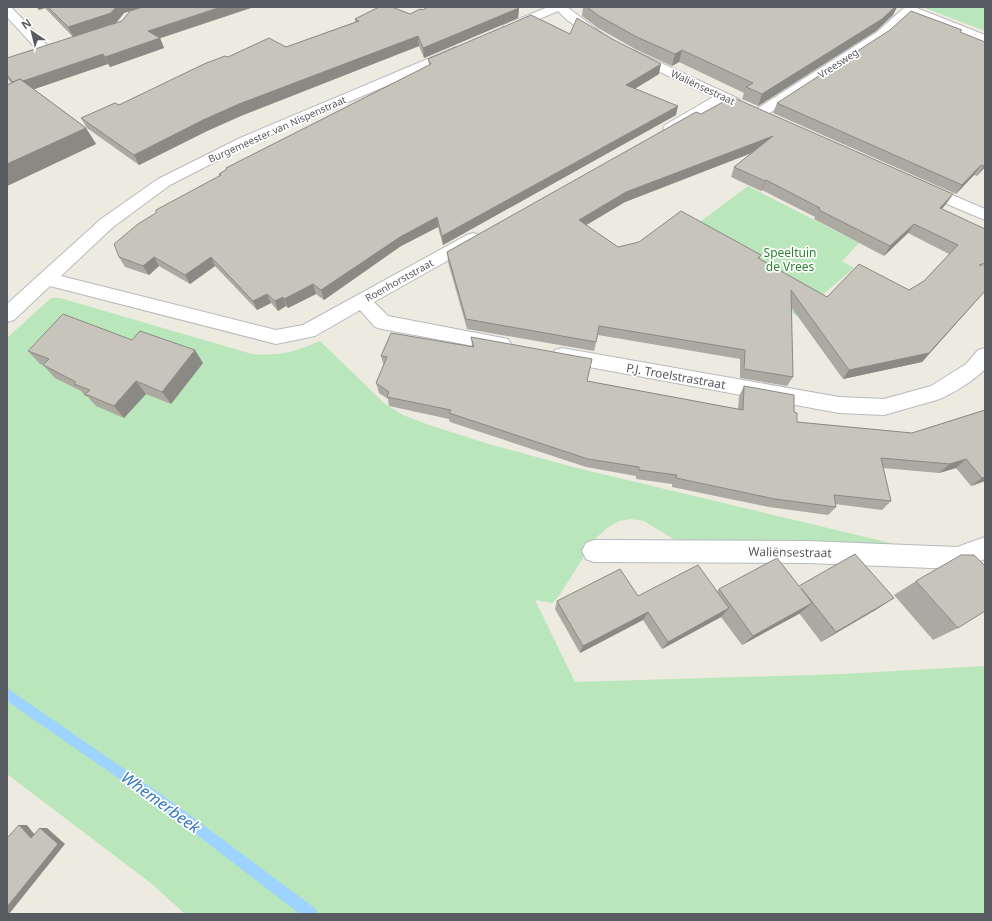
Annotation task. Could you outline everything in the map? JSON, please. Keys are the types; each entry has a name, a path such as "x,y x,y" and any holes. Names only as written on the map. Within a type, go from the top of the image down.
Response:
{"street":[{"path":"493,35 559,7"},
{"name":"Waliënsestraat","path":"559,7 596,34 620,48 774,120"},
{"path":"912,8 985,39"},
{"name":"Vreesweg","path":"760,113 881,35 912,8"},
{"path":"7,10 47,52"},
{"path":"34,56 77,42"},
{"name":"Burgemeester van Nispenstraat","path":"7,315 48,279 107,223 164,182 245,141 471,44"},
{"path":"654,136 723,97"},
{"path":"907,180 985,215"},
{"path":"970,208 985,202"},
{"name":"Roenhorststraat","path":"48,279 276,338 308,330 487,231"},
{"path":"362,301 382,322 522,347"},
{"name":"P.J. Troelstrastraat","path":"545,352 839,405 884,407 938,392 973,369 985,355"},
{"name":"Waliënsestraat","path":"594,551 807,552 957,558 985,548"}],"green space":[{"path":"985,7 985,31 925,8"},
{"name":"Speeltuin de Vrees","path":"748,186 859,243 842,261 854,268 797,316 672,243"},
{"path":"51,298 60,298 252,354 279,354 302,348 320,341 385,404 403,415 429,425 492,445 577,468 907,547 690,549 644,521 631,519 619,521 607,528 596,538 558,597 552,603 535,600 575,682 843,674 985,666 985,914 185,914 152,884 7,774 7,338"}],"building":[{"path":"48,7 116,7 111,13 68,27"},
{"path":"143,7 221,7 148,31 160,38 105,57 103,54 23,81 20,79 13,82 7,75 7,58 122,21 130,11"},
{"path":"379,7 392,7 410,14 428,7 519,8 423,48 418,36 239,104 203,120 134,155 81,118 115,103 119,105 204,64 225,56 228,57 269,38 286,47 359,21 355,19"},
{"path":"587,7 895,7 882,19 762,94 746,87 753,83 682,50 675,54 637,37 599,16"},
{"path":"911,11 962,30 960,32 985,42 985,165 981,165 962,185 777,103 890,30"},
{"path":"531,15 570,34 577,18 614,40 661,64 626,85 678,106 442,236 437,217 400,237 321,290 313,284 284,299 283,297 275,301 267,294 253,301 211,257 185,275 154,257 143,266 119,257 114,244 138,224 156,213 156,210 221,175 219,174 227,169 226,168 431,64 428,59"},
{"path":"20,79 86,128 7,164 7,85"},
{"path":"732,97 953,194 940,208 985,229 985,263 979,265 985,265 985,291 929,353 849,370 791,290 793,377 744,369 745,350 599,326 596,342 466,319 447,252 696,112 701,114","holes":["773,136 734,167 765,181 766,180 820,208 819,210 890,246 914,224 958,245 924,281 909,290 859,264 827,297 758,258 761,255 681,211 639,242 618,247 579,220 626,192"]},
{"path":"63,314 132,340 140,331 195,350 162,392 136,381 114,406 85,394 90,390 74,384 76,382 43,365 49,359 28,351"},
{"path":"391,333 474,347 471,337 592,359 587,381 743,410 744,386 794,395 794,412 797,413 797,422 912,433 985,410 985,477 982,478 966,459 950,464 881,458 891,501 834,495 836,507 775,499 676,478 677,475 639,470 639,467 588,459 449,413 451,410 387,397 389,392 376,383 387,357 381,356"},
{"path":"855,554 894,598 836,632 801,588 812,603 753,636 719,589 777,558 799,586"},
{"path":"961,555 974,555 985,566 985,611 958,628 916,581"},
{"path":"698,565 729,608 668,642 648,612 583,646 557,601 620,569 638,596"},
{"path":"19,825 31,838 40,828 58,844 7,907 7,838"}],"waterway":[{"name":"Whemerbeek","path":"7,694 171,808 311,914"}]}
